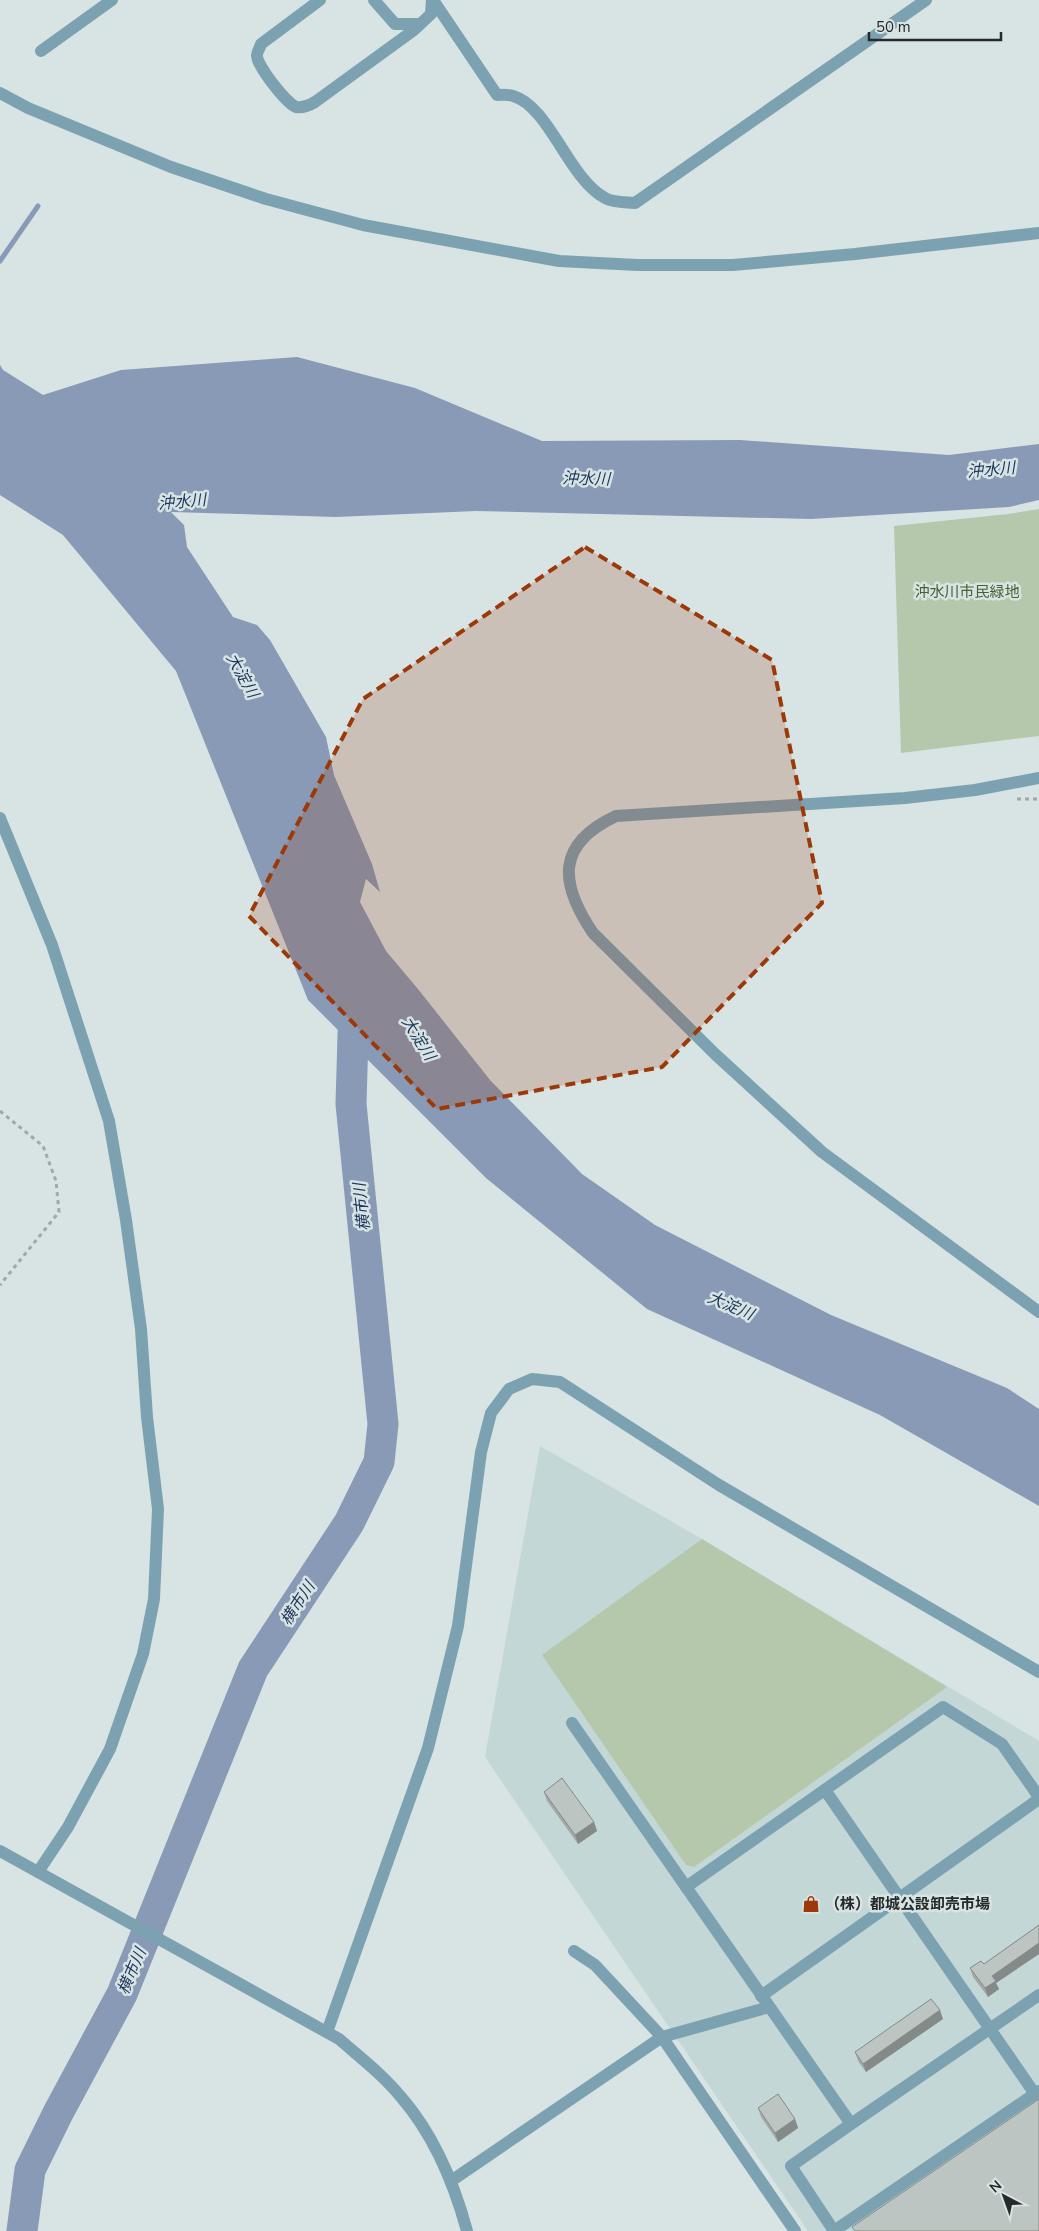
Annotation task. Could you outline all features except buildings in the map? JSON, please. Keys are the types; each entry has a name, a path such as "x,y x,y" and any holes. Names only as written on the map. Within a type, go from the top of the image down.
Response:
{"street":[{"path":"41,51 112,0"},
{"path":"320,0 261,44 257,55 259,64 289,102 296,107 307,106 315,102 420,24 431,14 433,0"},
{"path":"374,0 395,24 420,24"},
{"path":"433,0 497,95 513,96 526,103 540,117 584,180 596,192 606,199 635,202 926,0"},
{"path":"0,93 28,108 171,167 266,199 362,225 559,261 637,265 733,265 854,254 1039,233"},
{"path":"1039,778 975,790 905,798 616,816 598,824 582,837 572,855 568,871 570,889 579,913 593,933 715,1054 822,1152 1039,1312"},
{"path":"0,818 52,945 109,1121 126,1220 141,1329 147,1417 158,1509 154,1599 143,1654 110,1748 68,1826 38,1872"},
{"path":"327,2032 428,1748 458,1626 481,1452 492,1413 509,1389 532,1379 560,1382 719,1485 1039,1672"},
{"path":"686,1887 943,1707 1002,1744 1039,1798 761,1996"},
{"path":"572,1724 851,2124"},
{"path":"825,1790 990,2029 1037,2092 834,2231 791,2166 851,2124 990,2029 1039,1995"},
{"path":"0,1850 339,2039 378,2072 402,2098 437,2151 452,2181 467,2231"},
{"path":"574,1951 595,1965 662,2037 795,2231"},
{"path":"452,2181 662,2037 769,2007"}],"path":[{"path":"0,1111 44,1146 56,1181 58,1212 0,1285"}],"highlighted area":[{"path":"585,547 772,660 822,903 662,1067 437,1109 249,916 363,699"}],"shaded area":[{"name":"（株）都城公設卸売市場","path":"540,1446 702,1539 1039,1741 1039,2231 808,2231 485,1757"}],"green space":[{"name":"沖水川市民緑地","path":"1039,509 1039,736 901,753 894,526"},
{"path":"702,1539 947,1687 694,1867 686,1865 542,1655"}],"water":[{"path":"297,357 415,388 542,441 740,440 949,455 1039,444 1039,500 1009,507 811,519 476,511 336,517 171,512 184,525 187,547 233,617 257,625 270,640 326,737 334,775 372,864 380,892 366,879 360,902 386,951 490,1080 582,1174 655,1225 831,1315 1007,1388 1039,1409 1039,1506 880,1415 647,1309 486,1178 308,1000 176,671 63,535 0,495 0,365 3,370 43,395 121,370"}],"waterway":[{"path":"0,261 38,206"},
{"name":"横市川","path":"22,2231 30,2170 58,2113 122,1994 253,1669 349,1523 379,1462 383,1424 351,1104 354,1002"}],"place":[{"name":"（株）都城公設卸売市場","path":"811,1904"}],"water label":[{"name":"沖水川","path":"991,469"},
{"name":"沖水川","path":"586,478"},
{"name":"沖水川","path":"182,501"},
{"name":"大淀川","path":"243,675"},
{"name":"大淀川","path":"419,1038"},
{"name":"大淀川","path":"731,1305"}]}
